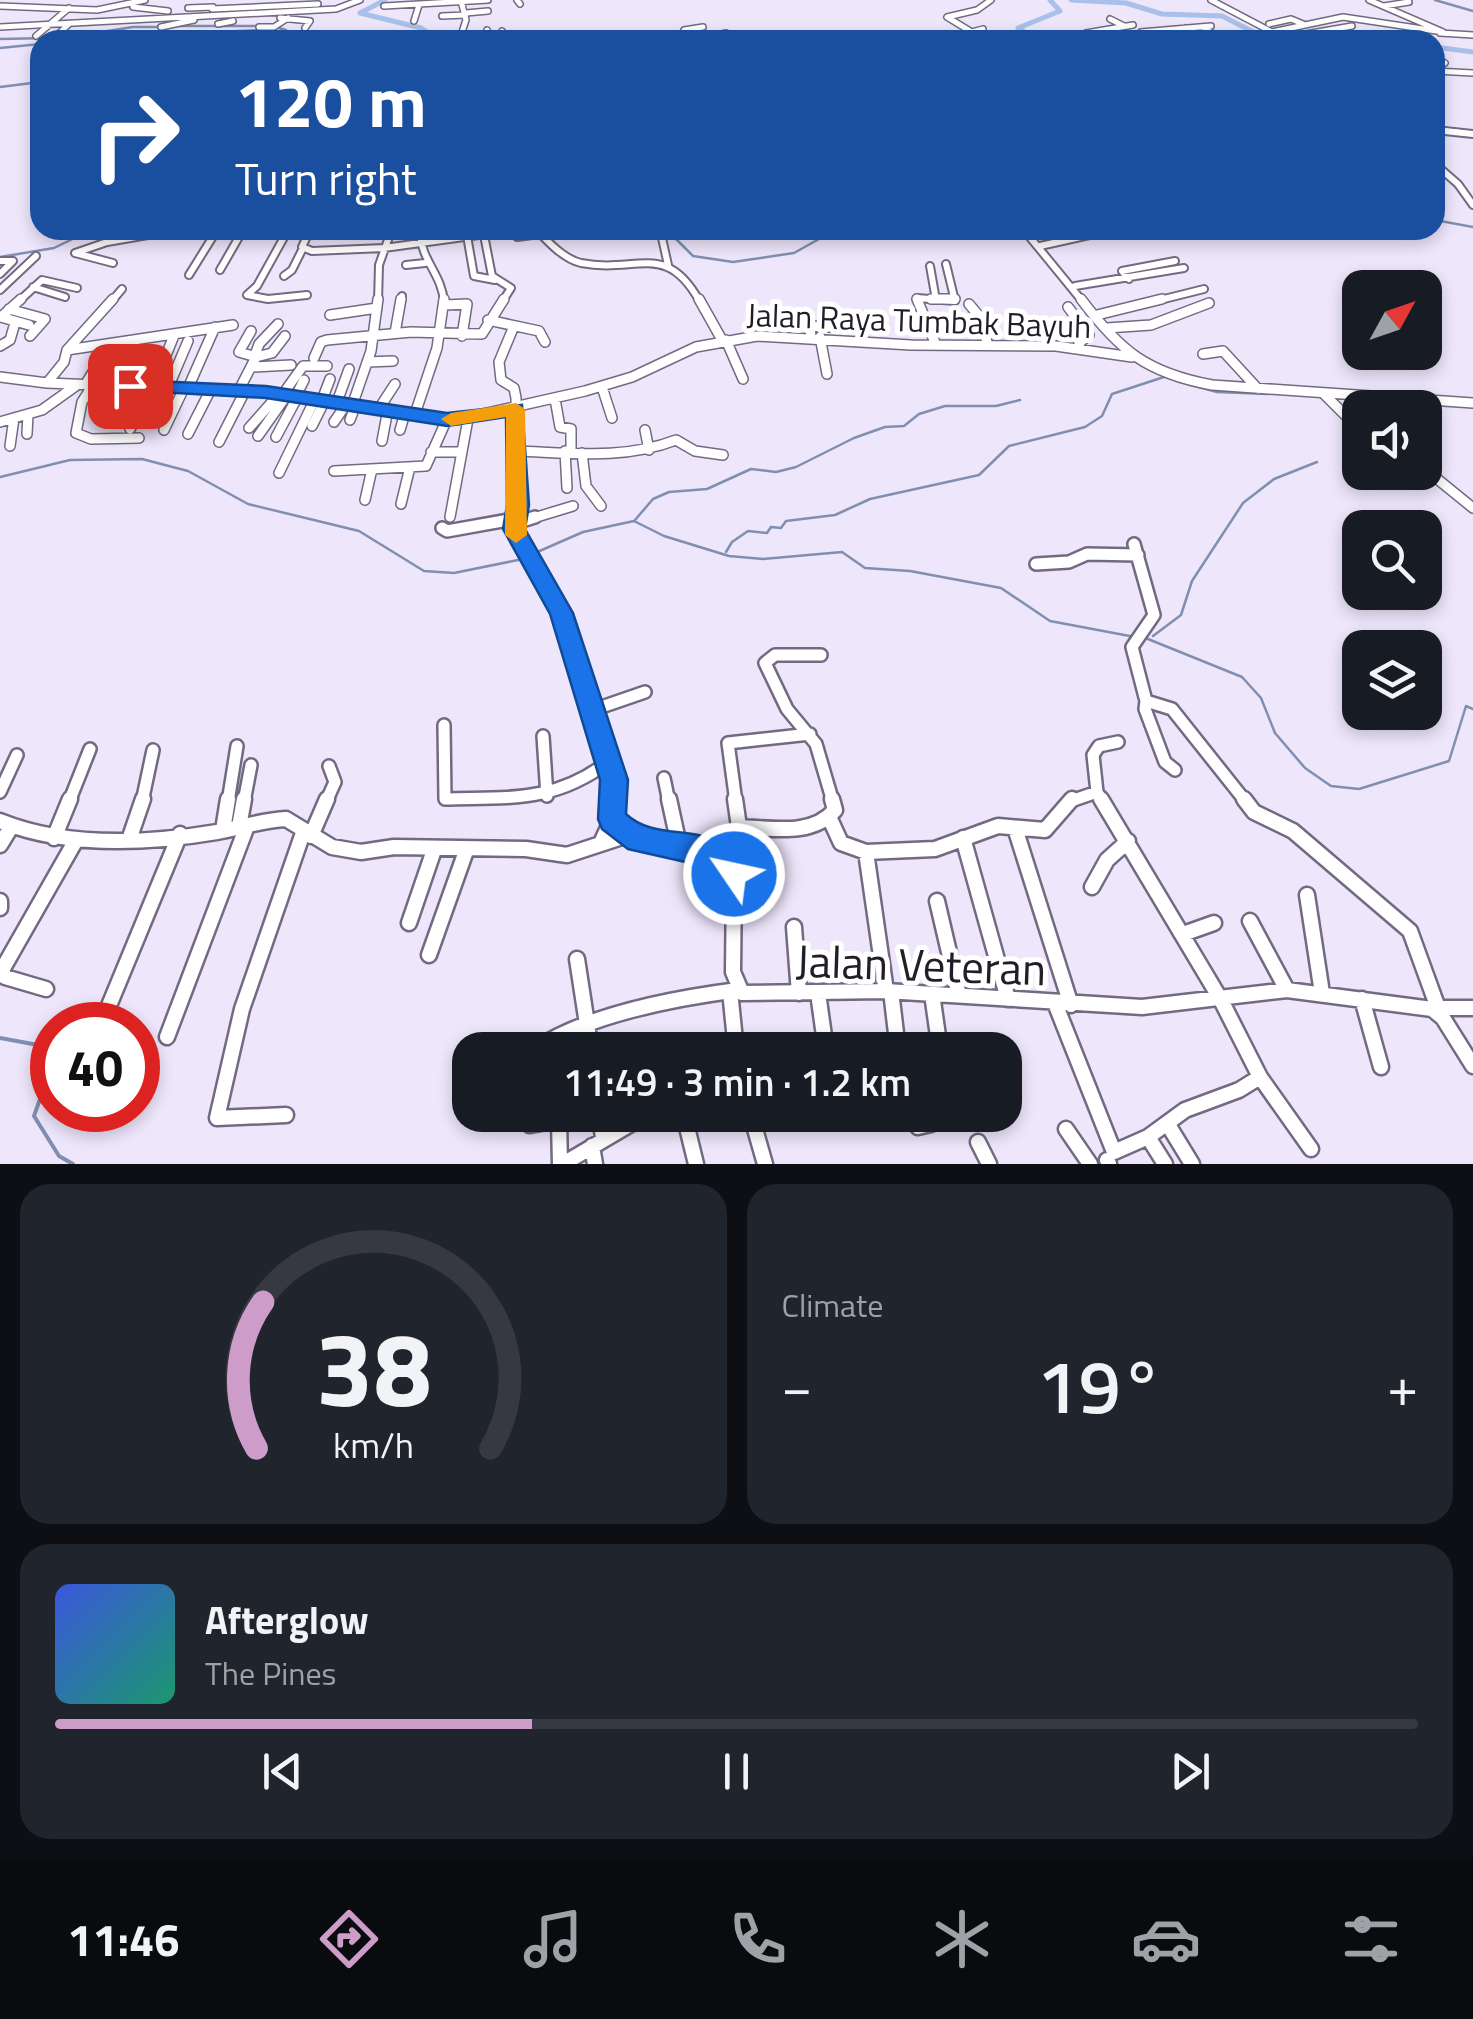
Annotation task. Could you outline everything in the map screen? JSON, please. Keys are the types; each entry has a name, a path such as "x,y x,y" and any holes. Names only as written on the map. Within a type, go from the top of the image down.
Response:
{"street":[{"path":"63,26 97,7 120,0"},
{"path":"119,23 144,0"},
{"path":"106,22 154,0"},
{"path":"163,23 202,19 218,0"},
{"path":"38,30 89,22 202,19 256,3 338,9 360,0"},
{"path":"417,3 426,12 445,4 488,0"},
{"path":"970,30 948,17 977,10 990,0"},
{"path":"1211,0 1268,30"},
{"path":"1370,0 1438,30"},
{"path":"5,6 19,2 72,9 97,7"},
{"path":"92,2 89,7 158,10"},
{"path":"272,14 306,2 349,4"},
{"path":"462,2 466,15 462,30"},
{"path":"1384,6 1409,2"},
{"path":"272,14 275,3"},
{"path":"392,5 417,3"},
{"path":"414,21 417,3"},
{"path":"445,4 447,14"},
{"path":"195,5 310,21 305,28"},
{"path":"195,5 202,19"},
{"path":"385,15 392,5"},
{"path":"392,5 394,15"},
{"path":"5,6 0,24 9,26 34,6"},
{"path":"5,6 31,30"},
{"path":"21,18 48,6"},
{"path":"33,30 48,6"},
{"path":"33,30 61,6"},
{"path":"403,14 404,6"},
{"path":"89,22 97,7"},
{"path":"135,8 143,20"},
{"path":"119,23 135,8"},
{"path":"60,30 72,9"},
{"path":"218,24 240,9"},
{"path":"143,20 158,10"},
{"path":"158,10 163,23"},
{"path":"447,14 488,12"},
{"path":"447,14 466,15"},
{"path":"448,22 466,15"},
{"path":"1282,16 1292,15 1323,30 1363,18 1416,30"},
{"path":"1268,24 1292,15"},
{"path":"1126,17 1138,30"},
{"path":"259,27 275,27 288,18"},
{"path":"1124,26 1107,19 1115,30 1133,25"},
{"path":"1280,30 1306,24 1351,23"},
{"path":"1336,24 1351,23"},
{"path":"38,25 69,30"},
{"path":"1188,26 1194,30"},
{"path":"1202,26 1209,30"},
{"path":"1165,30 1211,26"},
{"path":"684,30 703,27"},
{"path":"1380,30 1393,27"},
{"path":"976,30 984,28"},
{"path":"1445,33 1473,35"},
{"path":"1445,63 1461,72"},
{"path":"1445,66 1473,70"},
{"path":"1445,71 1473,70"},
{"path":"1445,131 1473,134"},
{"path":"1445,173 1473,205"},
{"path":"113,263 75,253 88,244 114,240"},
{"path":"188,275 211,240"},
{"path":"220,270 237,240"},
{"path":"282,240 257,286 246,294 268,299 307,295"},
{"path":"284,276 292,270 306,240"},
{"path":"322,250 325,240"},
{"path":"279,473 367,362 374,335 377,274 387,240"},
{"path":"400,430 443,335 441,281 425,263 421,240"},
{"path":"303,248 384,248 439,240"},
{"path":"314,358 325,340 395,333 482,334 488,320 511,292 510,286 474,276 468,240"},
{"path":"485,240 496,280"},
{"path":"546,240 579,263 668,265 691,281 742,379"},
{"path":"662,240 668,265"},
{"path":"1034,240 1076,286 1120,350"},
{"path":"1040,246 1067,240"},
{"path":"354,259 356,249"},
{"path":"610,250 611,264"},
{"path":"0,290 36,256"},
{"path":"0,261 13,261 0,274"},
{"path":"1129,279 1122,271 1175,261"},
{"path":"406,266 425,263"},
{"path":"936,345 917,298 956,299 946,264"},
{"path":"930,266 936,300"},
{"path":"1076,286 1184,268"},
{"path":"29,324 1,317 44,279 77,288"},
{"path":"33,287 64,297"},
{"path":"47,383 64,362 67,350 122,289"},
{"path":"1097,315 1204,289"},
{"path":"395,333 402,296"},
{"path":"444,305 466,302 462,336"},
{"path":"1108,328 1151,325 1209,303"},
{"path":"969,304 979,316 988,344"},
{"path":"1068,307 1088,335 1079,342 1080,348"},
{"path":"9,308 46,320 30,336"},
{"path":"330,314 377,308"},
{"path":"488,320 542,332 544,342"},
{"path":"92,322 109,321"},
{"path":"428,333 432,321"},
{"path":"0,346 10,340 15,323"},
{"path":"220,442 259,344 278,324"},
{"path":"67,350 233,326"},
{"path":"514,326 499,369 501,380 514,388 518,505 514,522 561,613 608,762 615,792 612,819 602,841"},
{"path":"827,374 810,326 829,327"},
{"path":"164,430 215,327"},
{"path":"251,332 239,352 272,354 285,336"},
{"name":"Jalan Raya Tumbak Bayuh","path":"0,376 47,383 242,390 468,419 602,387 688,350 724,340 816,337 1120,350 1199,383 1473,403"},
{"path":"130,429 154,387 173,338"},
{"path":"157,409 188,342"},
{"path":"1204,354 1223,351 1259,390"},
{"path":"102,359 85,385 76,433 91,439 139,438"},
{"path":"367,362 392,361"},
{"path":"119,408 142,364"},
{"path":"252,368 291,365"},
{"path":"276,438 288,395 302,366 327,366"},
{"path":"334,422 336,402 349,369"},
{"path":"330,379 336,402 350,420"},
{"path":"249,428 304,380"},
{"path":"382,441 384,408 395,384"},
{"path":"0,422 45,408 85,385"},
{"path":"94,412 108,386"},
{"path":"602,387 612,418"},
{"path":"188,434 211,389"},
{"path":"1323,393 1342,412"},
{"path":"258,436 288,395"},
{"path":"556,400 560,427 570,429 567,488"},
{"path":"323,418 336,402"},
{"path":"312,426 336,402"},
{"path":"28,414 28,434"},
{"path":"10,446 14,418"},
{"path":"334,471 426,466 447,419"},
{"path":"450,516 468,419"},
{"path":"645,430 649,450"},
{"path":"517,450 568,451 604,460 676,440 696,451 723,455"},
{"path":"431,452 462,452"},
{"path":"582,453 586,486 601,506"},
{"path":"402,504 410,468"},
{"path":"365,500 372,469"},
{"path":"1442,483 1473,508"},
{"path":"442,528 447,531 514,522 573,506"},
{"path":"1036,564 1136,549 1154,615 1132,647 1148,717 1166,764"},
{"path":"739,827 814,826 830,819 835,810 810,734 787,709 766,662 775,654 821,656"},
{"path":"590,711 645,692"},
{"path":"1146,701 1172,709 1254,812 1293,831 1410,931 1435,1008 1473,1066"},
{"path":"444,725 445,799 548,796 588,780 608,762"},
{"path":"735,1032 733,870 739,827 728,743 810,734"},
{"path":"543,736 548,796"},
{"path":"1118,742 1099,746 1094,755 1097,792 1221,1000 1260,1076 1310,1148"},
{"path":"223,830 237,746"},
{"path":"54,838 90,749"},
{"path":"130,838 147,788 153,750"},
{"path":"0,792 17,756"},
{"path":"167,1037 243,826 251,765"},
{"path":"286,1116 212,1119 242,1009 307,833 335,782 330,766"},
{"path":"664,778 679,845"},
{"path":"830,819 841,843 866,852 935,849 982,829 1050,828 1069,800 1097,792"},
{"path":"0,845 6,824 24,834 76,840 223,830 286,819 345,850 526,849 567,855 628,835 721,857 733,870"},
{"path":"612,819 628,835"},
{"path":"1014,828 1104,1161"},
{"path":"111,1002 180,834"},
{"path":"963,838 1008,999"},
{"path":"46,989 5,977 2,970 76,840"},
{"path":"1092,887 1107,860 1128,842"},
{"path":"410,923 434,850"},
{"path":"429,956 466,851"},
{"path":"866,852 895,1032"},
{"path":"1307,895 1322,993"},
{"path":"937,901 959,995"},
{"path":"1250,920 1287,990"},
{"path":"1183,934 1214,924"},
{"path":"794,927 799,993"},
{"path":"578,959 589,1032"},
{"name":"Jalan Veteran","path":"567,1032 673,998 734,990 959,995 1142,1007 1287,990 1435,1008 1473,1008"},
{"path":"818,993 824,1032"},
{"path":"932,994 937,1032"},
{"path":"1362,999 1382,1067"},
{"path":"1104,1161 1148,1137 1185,1110 1239,1090 1260,1076"},
{"path":"1167,1122 1192,1164"},
{"path":"1066,1129 1104,1161"},
{"path":"560,1132 561,1164 616,1132"},
{"path":"595,1164 599,1132"},
{"path":"688,1132 696,1164"},
{"path":"756,1132 765,1164"},
{"path":"1148,1137 1165,1164"},
{"path":"978,1142 989,1164"}],"waterway":[{"path":"385,0 360,13 424,30"},
{"path":"1021,30 1018,28 1060,11 1050,0"},
{"path":"1071,0 1126,3 1162,14 1222,16 1249,30"},
{"path":"1435,0 1473,11"},
{"path":"175,26 257,26"},
{"path":"114,30 162,27"},
{"path":"275,27 286,30"},
{"path":"0,39 30,38"},
{"path":"0,48 30,45"},
{"path":"1445,48 1473,52"},
{"path":"0,87 30,83"},
{"path":"1445,222 1473,227"},
{"path":"0,257 54,248 70,240"},
{"path":"677,240 693,256 733,262 794,253 817,240"},
{"path":"726,552 732,542 748,531 767,533 771,527 781,528 786,521 835,515 870,499 979,475 1009,446 1085,427 1102,416 1112,394 1164,377"},
{"path":"1188,384 1217,392 1268,394"},
{"path":"635,520 653,499 669,492 707,489 751,469 776,472 796,467 854,438 885,427 904,426 919,414 945,406 996,406 1020,400"},
{"path":"0,477 70,460 142,459 188,471 248,504 359,531 424,571 454,573 523,559"},
{"path":"1153,636 1181,615 1192,581 1243,503 1274,479 1317,462"},
{"path":"535,553 583,532 634,521 664,536 729,556 763,559 842,552 865,568 910,571 1001,588 1050,621 1135,637"},
{"path":"1143,637 1242,677 1261,698 1275,733 1305,768 1331,786 1359,789 1449,761 1466,706 1473,709"},
{"path":"0,1038 38,1045 43,1053 46,1080 34,1116 59,1156 73,1164"}],"slow traffic":[{"path":"451,419 516,409 516,535"}],"route":[{"path":"130,386 266,392 447,419 468,419 516,409 518,505 514,529 561,613 614,780 612,819 628,835 693,847 721,857 734,874"}]}
